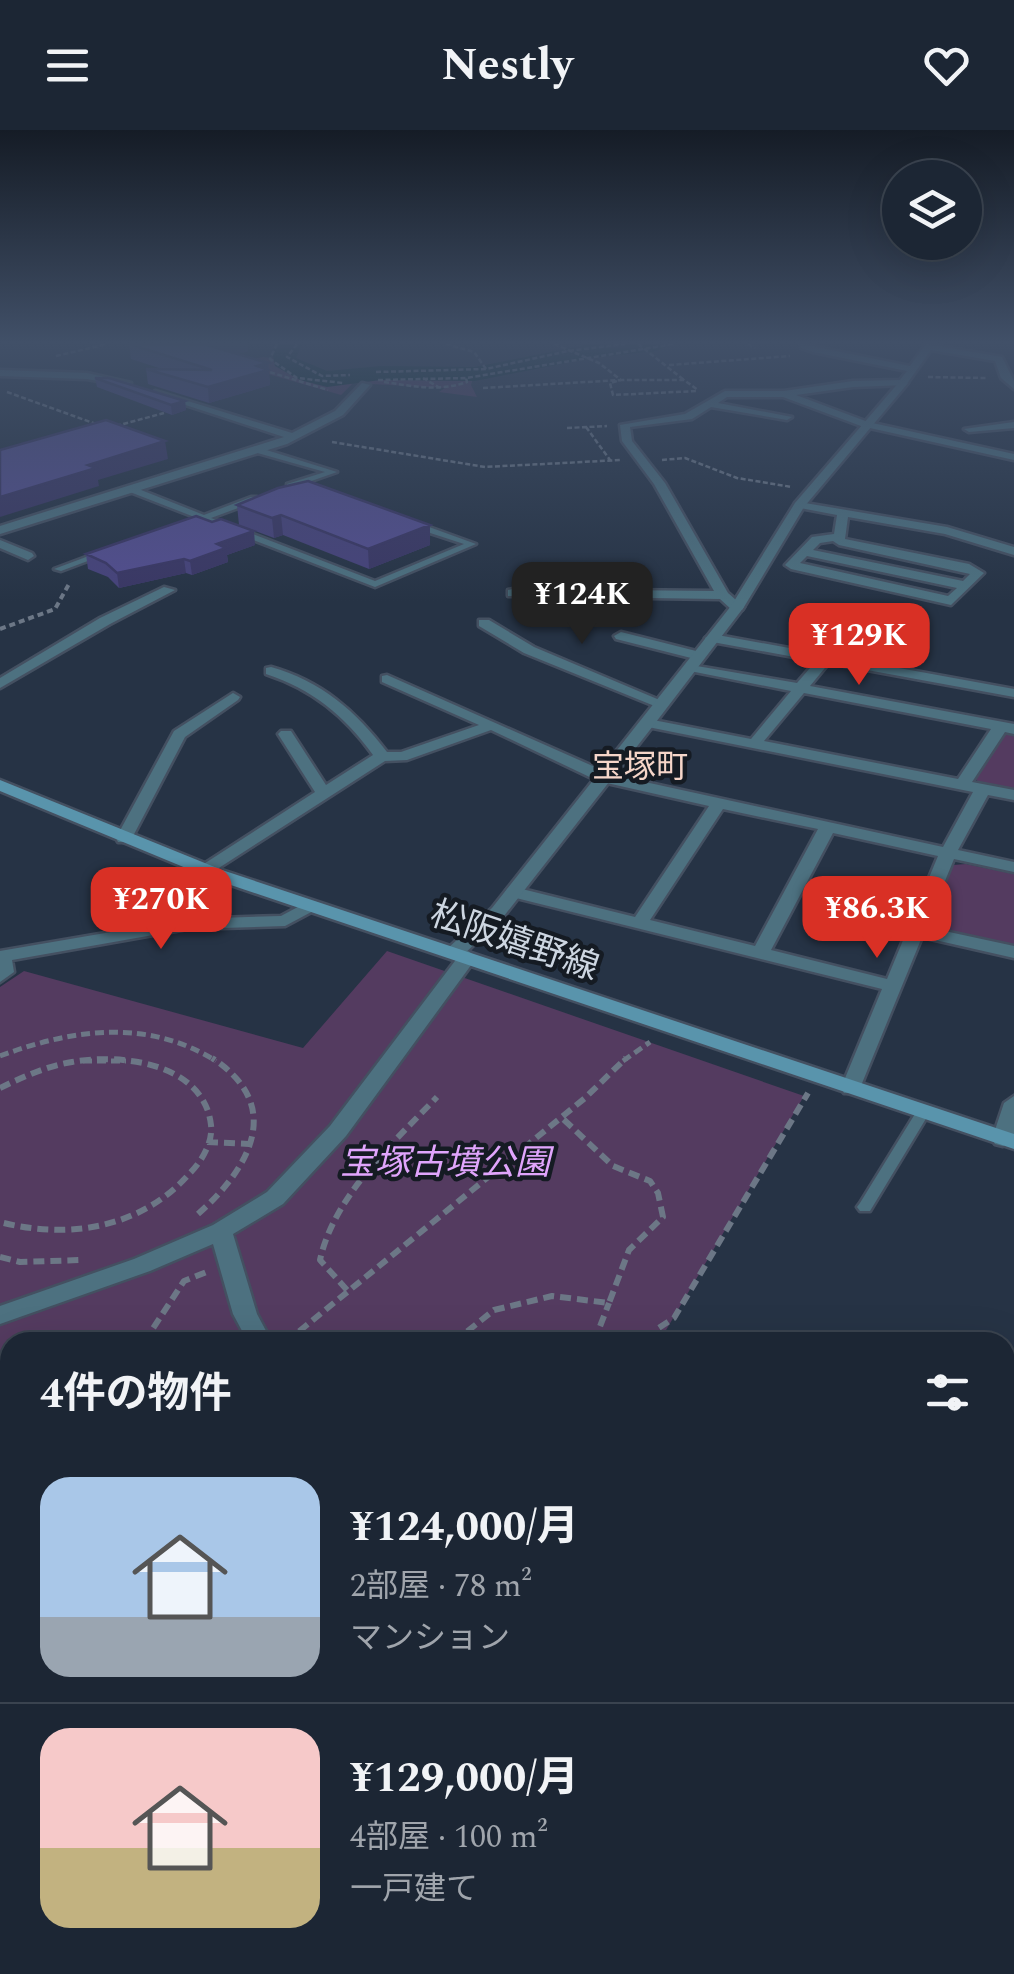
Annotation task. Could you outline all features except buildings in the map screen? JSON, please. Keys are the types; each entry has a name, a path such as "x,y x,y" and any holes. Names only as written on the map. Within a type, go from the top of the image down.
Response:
{"main road":[{"name":"松阪嬉野線","path":"0,784 124,838 309,906 1008,1140"}],"street":[{"path":"272,430 294,437"},
{"path":"0,530 134,490 307,430"},
{"path":"626,430 627,442 723,595 737,607"},
{"path":"0,1314 92,1285 221,1230 275,1198 338,1131 461,955 737,607 799,505 860,430"},
{"path":"892,430 1014,457"},
{"path":"799,505 948,532 1011,548"},
{"path":"837,537 843,514"},
{"path":"837,537 978,573 951,601 791,565 804,552 816,540 837,537"},
{"path":"0,544 28,556"},
{"path":"804,552 966,586"},
{"path":"866,582 899,553"},
{"path":"0,684 106,621 169,590"},
{"path":"513,594 723,595"},
{"path":"484,624 529,650 662,704"},
{"path":"621,636 695,661 800,687 1008,727 962,785"},
{"path":"712,638 1014,693"},
{"path":"755,743 825,659"},
{"path":"272,671 304,680 358,721 382,756"},
{"path":"387,679 605,778 1014,867"},
{"path":"951,716 976,686"},
{"path":"124,838 179,734 234,697"},
{"path":"648,723 1014,795"},
{"path":"205,869 382,756 402,757 492,725"},
{"path":"286,734 324,794"},
{"path":"850,1088 948,853 983,789"},
{"path":"639,924 719,803"},
{"path":"760,954 828,826"},
{"path":"514,892 894,986"},
{"path":"1,963 187,924 285,921 309,906"},
{"path":"915,930 1014,952"},
{"path":"1008,1140 1014,1104"},
{"path":"221,1230 245,1314 255,1332"}],"lane":[{"path":"188,523 333,472 256,450"},
{"path":"290,486 308,491"},
{"path":"134,490 375,584 472,544 398,519"},
{"path":"57,573 113,550"},
{"path":"866,1207 923,1112"}],"path":[{"path":"113,430 117,432"},
{"path":"588,430 610,460"},
{"path":"332,442 485,466 685,458 737,478 812,490"},
{"path":"0,629 61,604 71,585 57,573"},
{"path":"0,1056 32,1043 88,1032 143,1032 191,1044 228,1067 251,1098 254,1136 236,1176 198,1214 185,1221"},
{"path":"297,1332 560,1116 582,1105 627,1053 657,1038"},
{"path":"0,1088 36,1070 77,1061 118,1059 154,1066 184,1080 204,1101 211,1127 204,1155 184,1183 151,1207 109,1224 63,1232 18,1228 0,1222"},
{"path":"654,1332 662,1322 674,1318 807,1097 814,1076"},
{"path":"347,1290 320,1260 320,1244 367,1174 438,1097"},
{"path":"560,1116 576,1124 591,1146 618,1170 641,1173 657,1188 663,1217 629,1250 598,1332"},
{"path":"207,1142 251,1144"},
{"path":"0,1257 20,1262 96,1256"},
{"path":"151,1332 184,1281 230,1262"},
{"path":"466,1332 494,1310 552,1296 609,1302"}],"green space":[{"path":"1014,732 1014,790 981,784 974,778 1003,733"},
{"path":"953,865 1014,874 1014,946 935,928 930,918"},
{"name":"宝塚古墳公園","path":"387,951 804,1096 665,1332 0,1332 0,987 24,971 303,1048"}],"district":[{"name":"宝塚町","path":"640,766"}]}
